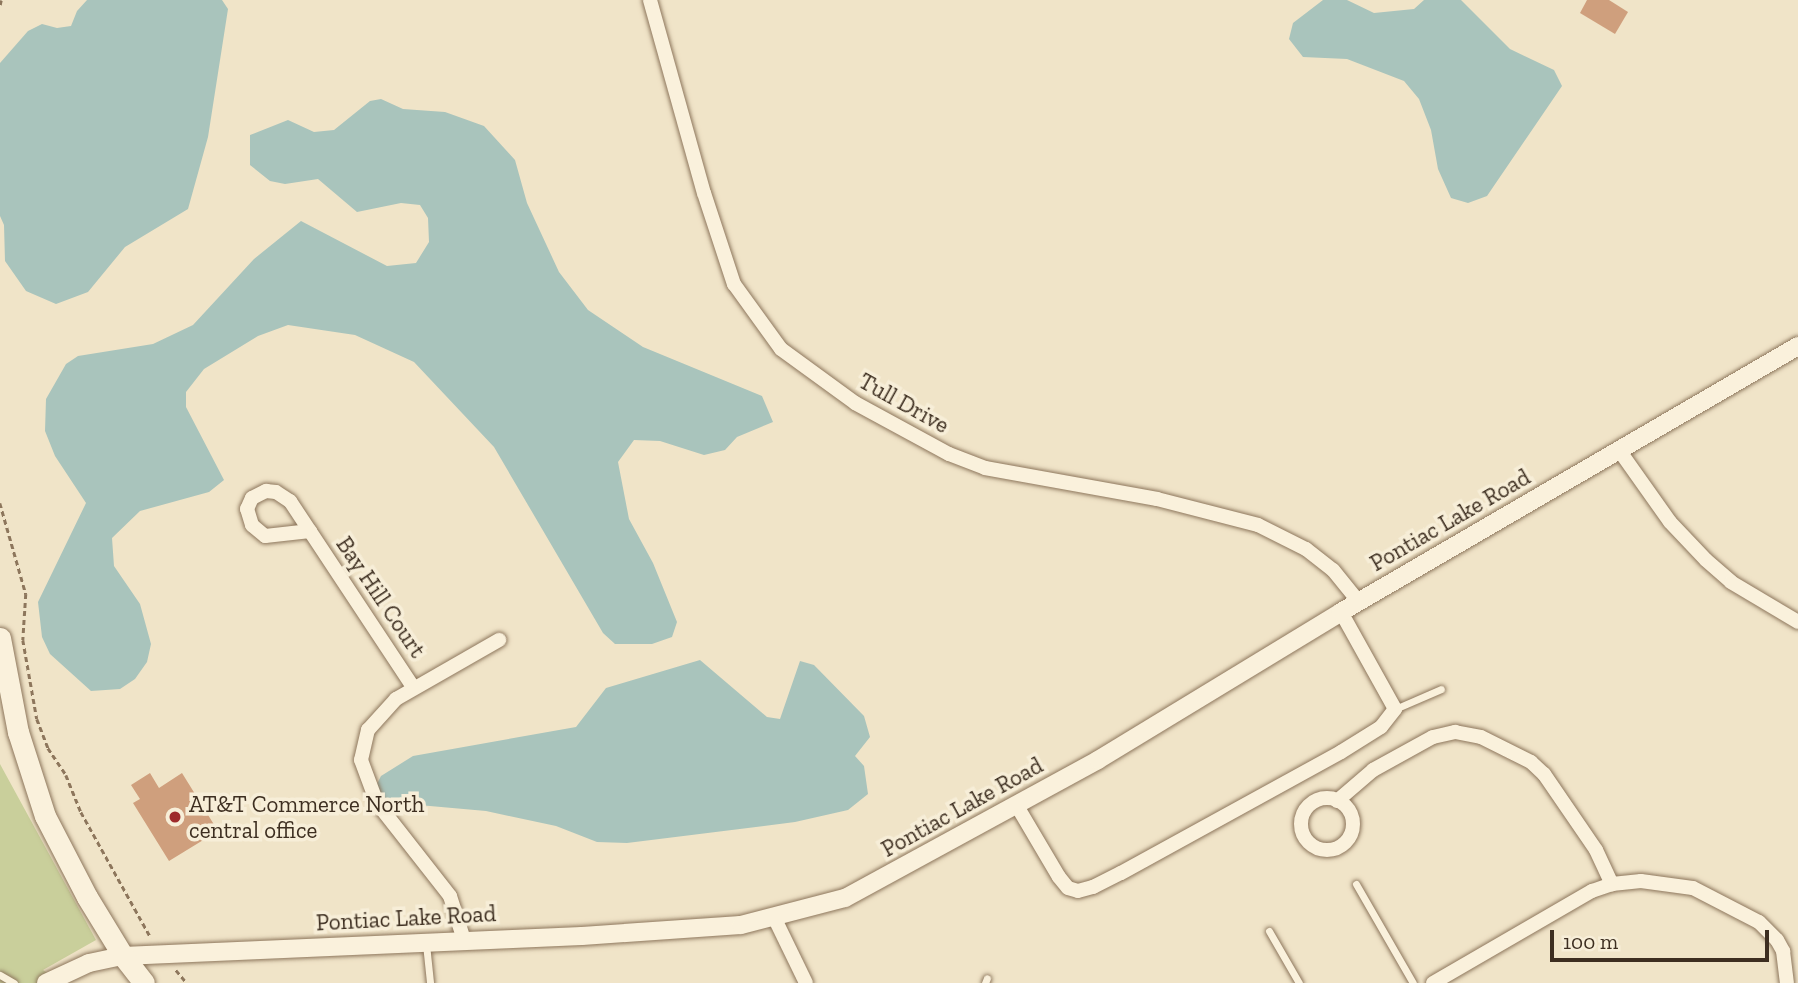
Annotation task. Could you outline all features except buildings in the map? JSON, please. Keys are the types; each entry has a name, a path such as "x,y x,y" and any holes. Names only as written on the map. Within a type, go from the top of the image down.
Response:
{"main road":[{"path":"1,649 18,732 38,800 76,879 123,956 144,983"}],"street":[{"name":"Tull Drive","path":"650,0 704,192 734,284 781,349 855,403 949,454 985,468 1157,499 1258,525 1307,549 1333,570 1359,602"},
{"name":"Pontiac Lake Road","path":"46,983 89,963 123,956 741,926 845,898 1098,760 1342,612 1798,346"},
{"path":"1619,450 1670,522 1706,560 1731,582 1798,622"},
{"name":"Bay Hill Court","path":"310,531 415,688"},
{"path":"1017,806 1068,888 1078,891 1093,887 1341,752 1381,727 1395,709 1342,612"},
{"path":"464,940 450,896 377,803 361,760 368,730 396,699 499,640"},
{"path":"1337,801 1373,771 1433,737 1455,732 1482,737 1531,762 1544,774 1596,850 1612,884"},
{"path":"1433,983 1566,904 1612,884 1641,881 1693,888 1769,930 1792,962 1787,983"},
{"path":"774,917 806,983"}],"lane":[{"path":"1395,709 1441,690"},
{"path":"1356,884 1413,983"},
{"path":"1269,931 1299,983"},
{"path":"426,943 430,983"},
{"path":"0,975 14,983"}],"path":[{"path":"0,5 1,0"},
{"path":"0,503 26,594 23,640 37,719 48,748 66,775 76,802 149,931 152,942"}],"green space":[{"path":"0,764 96,940 43,970 63,983 0,983"}],"water":[{"path":"87,0 222,0 228,9 208,137 188,209 125,247 88,292 56,304 26,291 5,261 4,225 0,216 0,63 28,31 42,24 57,28 71,26 77,11"},
{"path":"1323,0 1347,0 1374,13 1414,9 1424,0 1461,0 1510,49 1554,70 1562,86 1487,196 1468,203 1451,198 1438,169 1431,130 1419,99 1404,81 1347,59 1303,57 1289,39 1293,23"},
{"path":"381,99 403,109 445,112 484,126 515,160 527,203 559,272 588,310 643,347 762,396 773,422 737,437 725,450 704,455 660,441 634,440 618,462 629,519 653,563 677,622 672,637 652,644 615,644 603,633 494,447 414,362 355,335 288,325 258,336 204,369 186,392 186,407 224,480 209,492 140,511 112,538 114,566 140,604 151,644 147,662 135,679 120,689 91,691 50,654 42,637 38,602 86,503 55,456 45,431 46,399 66,364 78,356 153,344 193,325 254,259 301,221 387,266 416,263 429,242 428,218 420,205 401,203 357,212 318,179 285,184 270,181 250,165 250,135 288,120 314,132 334,130 370,101"},
{"path":"700,660 767,717 780,719 800,661 814,665 864,716 870,737 855,756 864,766 868,794 848,810 795,822 627,843 597,842 556,826 486,811 385,802 375,788 381,776 413,756 576,727 606,688"}],"place":[{"name":"AT&T Commerce North central office","path":"175,817"}]}
